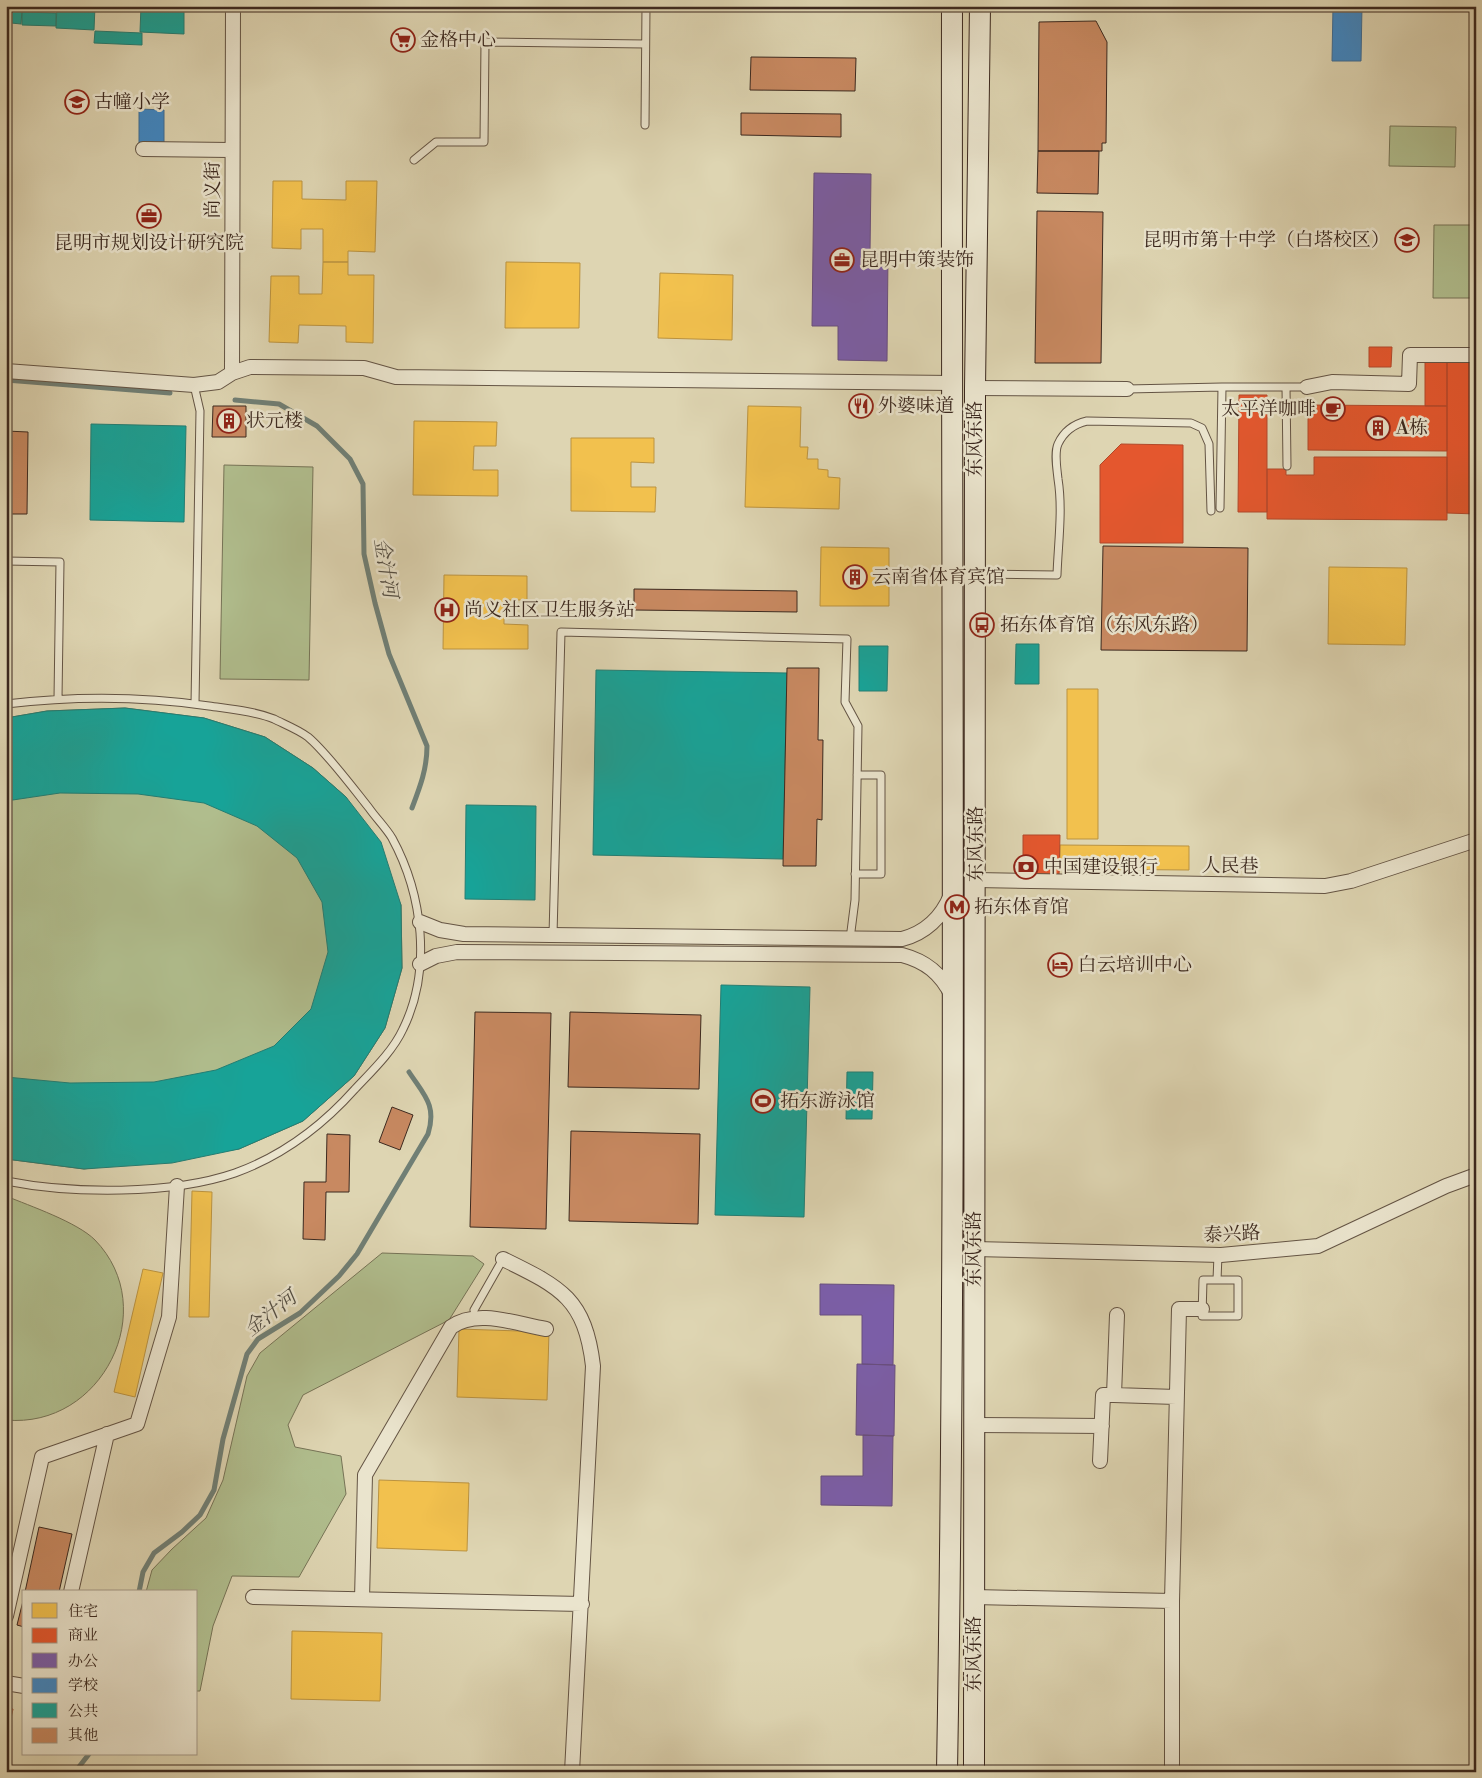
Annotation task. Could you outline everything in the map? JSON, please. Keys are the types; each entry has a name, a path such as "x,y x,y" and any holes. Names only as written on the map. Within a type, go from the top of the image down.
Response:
{"main road":[{"name":"东风东路","path":"948,1772 951,1545 953,998 952,6"},
{"name":"东风东路","path":"974,1772 975,388 980,6"},
{"path":"953,861 957,868 965,871 976,871"}],"street":[{"name":"尚义街","path":"232,6 232,373"},
{"path":"143,149 231,150"},
{"path":"1306,387 1332,382 1409,384 1410,355 1476,355"},
{"path":"6,371 194,385 218,382 232,373 250,367 364,368 396,377 952,383"},
{"path":"975,388 1127,389"},
{"name":"人民巷","path":"976,871 1325,886 1352,880 1476,840"},
{"path":"420,922 440,930 464,934 902,939 924,930 940,914 953,887"},
{"path":"420,964 436,956 457,952 902,954 933,969 941,977 953,998"},
{"name":"泰兴路","path":"974,1249 1218,1255 1318,1246 1446,1186 1476,1175"},
{"path":"6,1616 42,1457 137,1424 169,1317 177,1186"},
{"path":"503,1259 547,1280 564,1294 581,1317 590,1338 593,1366 572,1772"},
{"path":"1172,1772 1172,1601 1179,1309 1202,1309"},
{"path":"1114,1395 1117,1315"},
{"path":"362,1599 365,1475 451,1327 462,1320 479,1317 546,1329"},
{"path":"1100,1461 1103,1395 1176,1397"},
{"path":"974,1425 1102,1426"},
{"path":"71,1590 107,1434"},
{"path":"253,1597 582,1604"},
{"path":"974,1597 1172,1601"},
{"path":"6,1683 22,1686"}],"lane":[{"path":"645,125 646,6"},
{"path":"414,160 436,142 484,142 485,42 645,44"},
{"path":"194,385 200,411 195,704"},
{"path":"1220,508 1222,387"},
{"path":"1286,387 1287,466"},
{"path":"1127,389 1306,387"},
{"path":"975,574 1057,575 1060,492 1057,446 1066,433 1076,424 1087,421 1191,423 1202,428 1209,444 1211,512"},
{"path":"6,561 60,562 58,698"},
{"path":"553,935 561,632 847,639 845,702 858,726 855,874 850,939"},
{"path":"6,704 58,698 165,700 233,709 272,719 307,736 355,790 392,838 412,889 420,922 420,964 417,993 403,1031 379,1063 337,1109 288,1149 234,1173 177,1186 88,1190 41,1188 6,1181"},
{"path":"855,874 880,874 881,775 856,775"},
{"path":"1217,1280 1218,1255"},
{"path":"474,1310 503,1259"},
{"path":"1203,1280 1217,1280 1238,1280 1238,1316 1202,1316 1203,1280"}],"green space":[{"path":"1390,126 1456,127 1455,167 1389,166"},
{"path":"1434,225 1476,225 1476,298 1433,298"},
{"path":"224,465 313,467 309,680 220,679"},
{"path":"125,708 204,718 265,737 313,768 346,797 401,905 402,968 385,1028 354,1076 303,1121 239,1149 84,1169 6,1159 6,718 47,711"},
{"path":"6,1196 65,1221 87,1233 95,1240 114,1268 123,1299 122,1330 112,1359 94,1385 70,1405 40,1418 6,1420"},
{"path":"382,1253 473,1256 484,1264 449,1320 303,1395 288,1425 295,1447 341,1456 346,1494 299,1577 232,1576 213,1626 200,1691 198,1691 198,1590 147,1590 152,1570 206,1518 223,1480 247,1376 260,1353"}],"building: 住宅":[{"path":"273,181 302,181 302,199 346,200 346,181 377,181 375,252 348,251 348,262 323,262 323,229 301,229 301,249 272,248"},
{"path":"323,262 348,262 348,275 374,275 373,343 346,342 346,326 299,325 298,343 269,342 271,276 299,276 299,294 322,294"},
{"path":"506,262 580,263 579,328 505,328"},
{"path":"660,273 733,275 732,340 658,338"},
{"path":"748,406 801,407 800,447 808,447 807,459 818,459 818,469 828,470 828,477 840,478 839,509 745,507"},
{"path":"414,421 497,422 496,446 474,446 473,470 498,470 498,496 413,495"},
{"path":"571,438 654,438 654,463 631,462 631,487 656,487 655,512 571,511"},
{"name":"云南省体育宾馆","path":"821,547 889,548 889,606 820,606"},
{"path":"1329,567 1407,568 1405,645 1328,644"},
{"path":"444,575 527,576 527,600 504,600 504,624 528,625 528,649 443,649"},
{"path":"1067,689 1098,689 1098,839 1067,839"},
{"path":"1060,845 1189,846 1189,870 1060,869"},
{"path":"192,1191 212,1192 209,1317 189,1317"},
{"path":"143,1269 163,1273 135,1397 114,1392"},
{"path":"459,1329 549,1332 547,1400 457,1397"},
{"path":"379,1480 469,1483 467,1551 377,1548"},
{"path":"292,1631 382,1633 380,1701 291,1699"}],"building: 商业":[{"path":"1369,347 1392,347 1391,367 1369,367"},
{"path":"1425,362 1447,362 1447,406 1425,406"},
{"path":"1447,362 1476,362 1476,514 1447,513"},
{"path":"1239,395 1267,395 1267,512 1238,512"},
{"name":"A栋","path":"1308,405 1447,406 1447,451 1308,450"},
{"path":"1121,444 1183,445 1183,543 1100,543 1100,465"},
{"path":"1314,457 1447,457 1447,520 1267,519 1267,469 1286,469 1286,475 1314,475"},
{"path":"1023,835 1060,835 1059,877 1023,877"},
{"path":"6,1708 13,1709 6,1742"}],"building: 办公":[{"path":"814,173 871,174 870,253 888,253 887,361 838,360 838,326 812,326"},
{"path":"820,1284 894,1285 893,1365 862,1364 862,1315 820,1315"},
{"path":"857,1364 895,1365 894,1436 856,1435"},
{"path":"863,1435 893,1436 892,1506 821,1505 821,1476 863,1476"}],"building: 学校":[{"path":"1333,6 1362,6 1361,61 1332,61"},
{"path":"139,109 164,110 164,143 139,143"}],"building: 公共":[{"path":"11,6 34,6 34,11 22,10 21,24 11,23"},
{"path":"57,6 95,6 94,30 56,28"},
{"path":"141,6 184,6 184,34 140,32"},
{"path":"22,12 56,13 56,26 22,25"},
{"path":"95,31 142,33 142,45 94,43"},
{"path":"91,424 186,426 184,522 90,520"},
{"path":"1016,644 1039,644 1039,684 1015,684"},
{"path":"859,646 888,646 887,691 859,691"},
{"path":"596,670 787,673 783,859 593,855"},
{"path":"125,708 204,718 265,737 313,768 346,797 381,842 401,905 402,968 385,1028 354,1076 303,1121 239,1149 172,1163 84,1169 6,1159 6,1077 70,1083 154,1082 216,1070 274,1046 311,1009 328,952 322,902 297,858 257,826 204,803 138,794 60,793 6,801 6,718 47,711"},
{"path":"466,805 536,806 535,900 465,899"},
{"name":"拓东游泳馆","path":"721,985 810,987 804,1217 715,1215"},
{"path":"847,1072 873,1072 872,1119 846,1119"}],"building: 其他":[{"path":"1096,21 1107,42 1106,143 1102,143 1102,151 1038,151 1039,22"},
{"path":"751,57 856,58 855,91 750,90"},
{"path":"741,113 841,114 841,137 741,135"},
{"path":"1038,151 1099,151 1098,194 1037,193"},
{"path":"1037,211 1103,212 1101,363 1035,363"},
{"name":"状元楼","path":"213,406 246,406 246,437 212,437"},
{"path":"6,431 28,432 27,514 6,514"},
{"path":"1103,546 1248,548 1247,651 1101,650"},
{"path":"634,589 797,591 797,612 634,610"},
{"path":"787,668 819,668 818,740 823,740 822,820 817,819 816,866 783,866"},
{"path":"475,1012 551,1013 546,1229 470,1227"},
{"path":"570,1012 701,1015 699,1089 568,1087"},
{"path":"392,1107 413,1115 400,1150 379,1142"},
{"path":"571,1131 700,1134 698,1224 569,1221"},
{"path":"327,1134 350,1135 349,1192 326,1192 325,1240 303,1239 304,1182 326,1182"},
{"path":"39,1527 72,1534 59,1590 25,1590"},
{"path":"22,1605 22,1626 17,1625"}],"waterway":[{"name":"金汁河","path":"6,380 170,393"},
{"name":"金汁河","path":"235,400 279,404 317,426 350,459 363,484 364,554 375,603 389,654 427,746 424,770 412,808"},
{"name":"金汁河","path":"139,1590 143,1572 154,1553 182,1532 200,1515 214,1490 223,1439 247,1354 258,1339 300,1313 339,1276 357,1254 428,1134 431,1115 428,1101 409,1072"},
{"name":"金汁河","path":"75,1772 87,1756"}],"place":[{"name":"金格中心","path":"403,40"},
{"name":"古幢小学","path":"77,102"},
{"name":"昆明市规划设计研究院","path":"149,216"},
{"name":"昆明市第十中学（白塔校区）","path":"1407,240"},
{"name":"昆明中策装饰","path":"842,260"},
{"name":"外婆味道","path":"861,406"},
{"name":"太平洋咖啡","path":"1333,409"},
{"name":"状元楼","path":"229,421"},
{"name":"A栋","path":"1378,428"},
{"name":"云南省体育宾馆","path":"855,577"},
{"name":"尚义社区卫生服务站","path":"447,610"},
{"name":"拓东体育馆（东风东路）","path":"982,625"},
{"name":"中国建设银行","path":"1026,867"},
{"name":"拓东体育馆","path":"957,907"},
{"name":"白云培训中心","path":"1060,965"},
{"name":"拓东游泳馆","path":"763,1101"}]}
